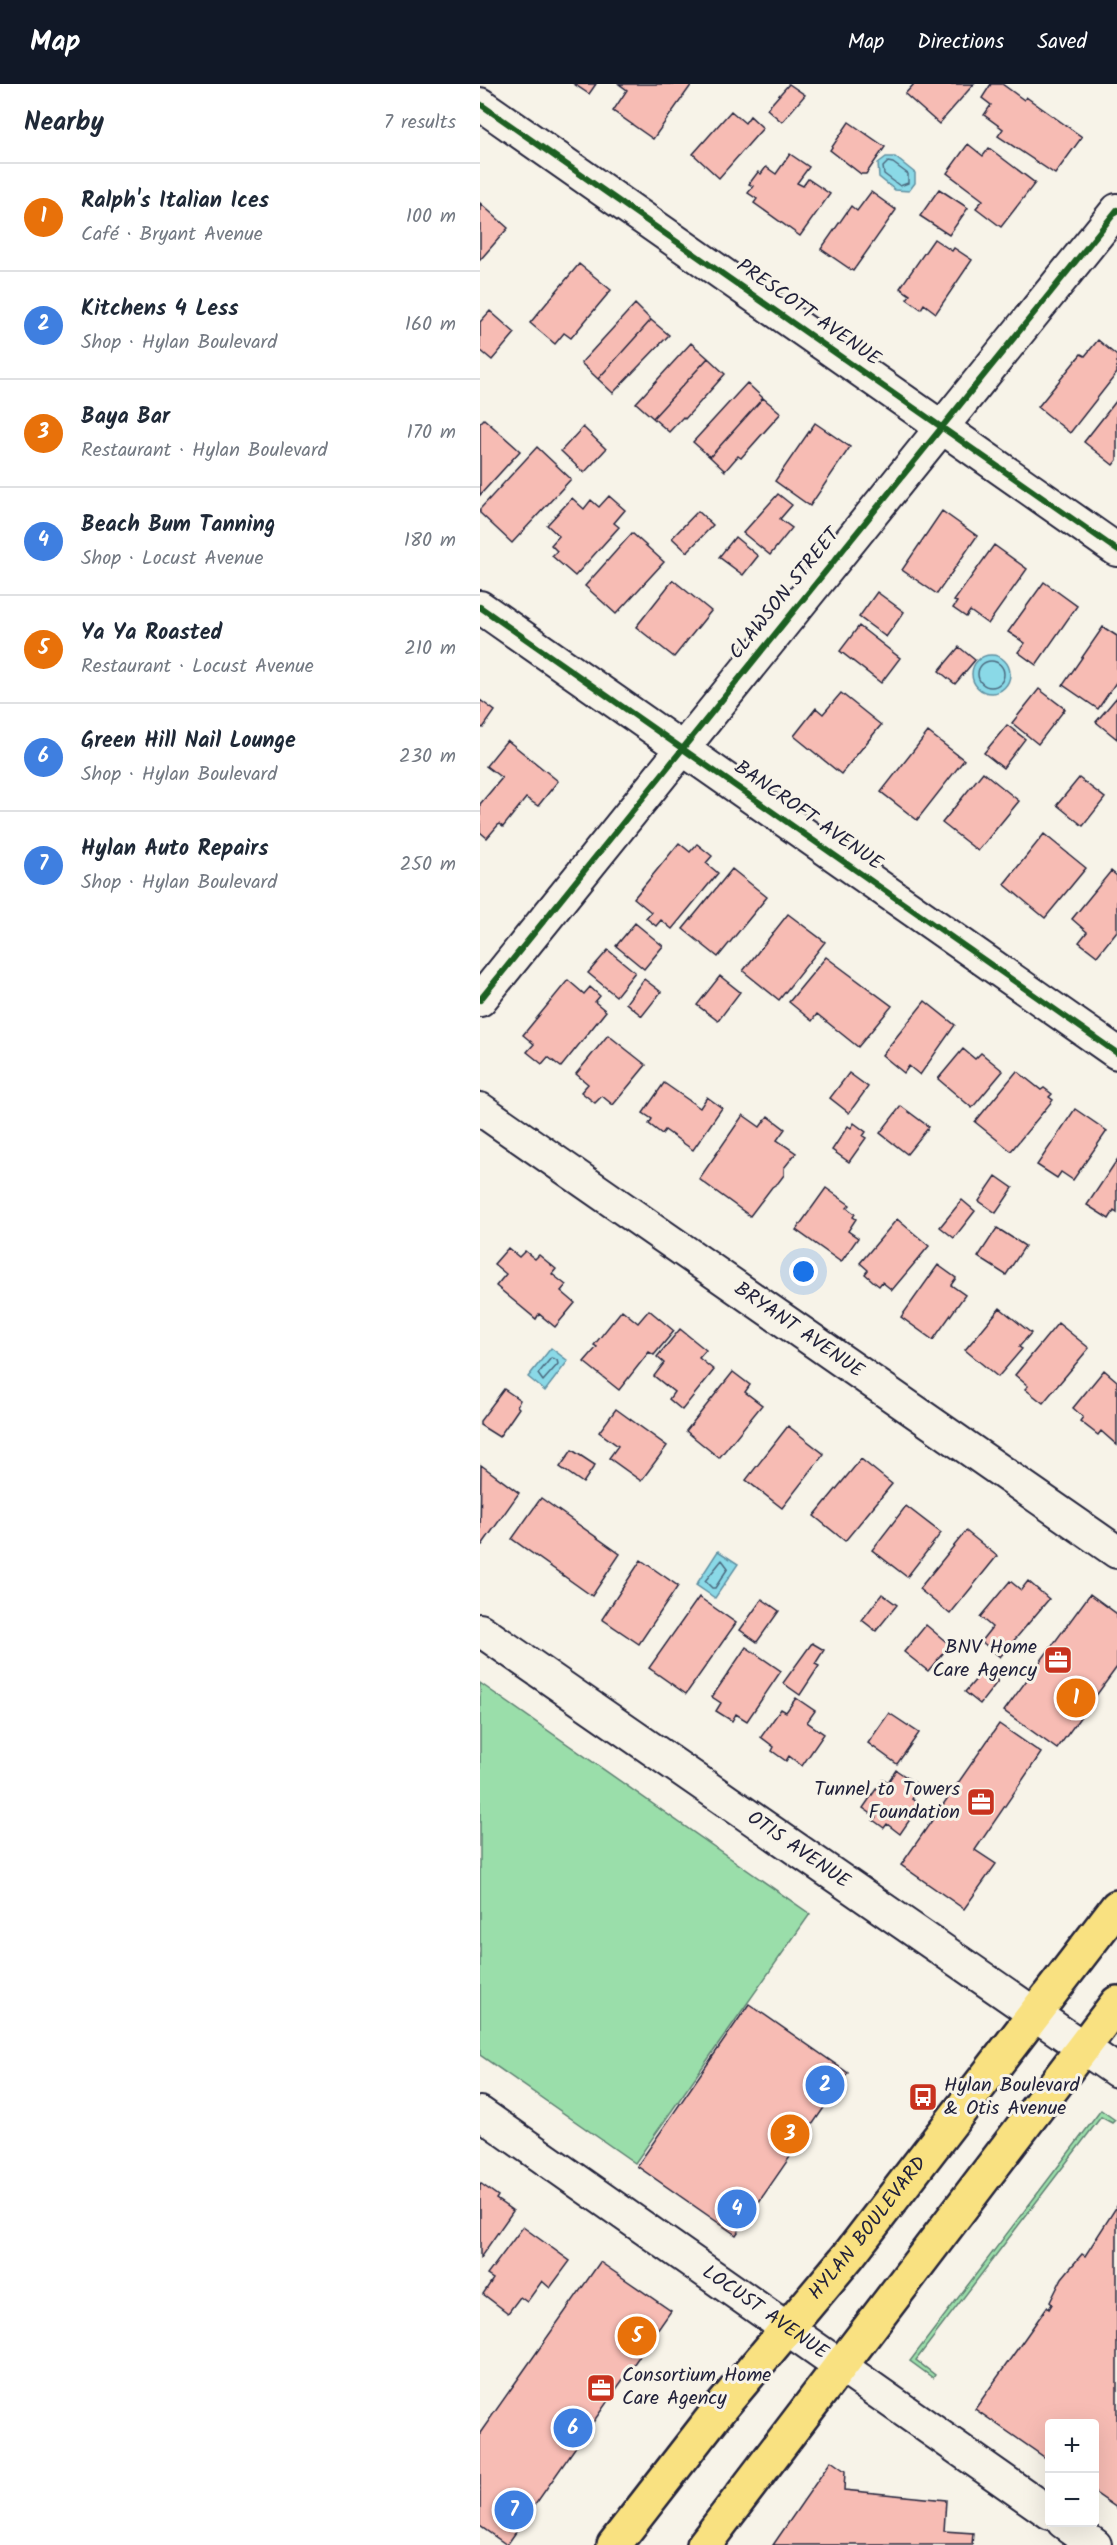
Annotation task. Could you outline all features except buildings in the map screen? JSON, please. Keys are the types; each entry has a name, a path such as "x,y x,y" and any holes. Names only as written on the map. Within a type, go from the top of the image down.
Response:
{"main road":[{"name":"HYLAN BOULEVARD","path":"614,2545 718,2411 849,2255 1117,1907"},
{"path":"704,2545 1117,2003"}],"street":[{"name":"PRESCOTT AVENUE","path":"480,105 1117,550"},
{"name":"CLAWSON STREET","path":"480,1000 1117,210"},
{"name":"BANCROFT AVENUE","path":"480,607 1117,1053"},
{"name":"BRYANT AVENUE","path":"480,1109 1117,1552"},
{"name":"OTIS AVENUE","path":"480,1630 1117,2072"},
{"name":"LOCUST AVENUE","path":"480,2113 1045,2509"},
{"path":"1069,2527 1095,2545"}],"green space":[{"path":"480,1683 810,1914 635,2163 480,2055"},
{"path":"1101,2110 1115,2120 1112,2123 1101,2117 916,2360 935,2375 933,2378 910,2361"}],"water":[{"path":"886,157 895,157 915,173 915,183 909,191 895,190 879,177 878,163"},
{"path":"991,655 1004,661 1010,674 1004,687 991,693 978,687 972,674 978,661"},
{"path":"551,1348 568,1361 545,1391 528,1377"},
{"path":"718,1551 738,1564 715,1598 696,1585"}],"cycle path":[{"path":"480,104 1117,550"},
{"path":"480,1000 1117,210"},
{"path":"480,607 1117,1053"}],"place":[{"name":"BNV Home Care Agency","path":"1058,1660"},
{"name":"Ralph's Italian Ices","path":"1076,1698"},
{"name":"Tunnel to Towers Foundation","path":"981,1802"},
{"name":"Kitchens 4 Less","path":"825,2085"},
{"name":"Hylan Boulevard & Otis Avenue","path":"923,2097"},
{"name":"Baya Bar","path":"790,2134"},
{"name":"Beach Bum Tanning","path":"737,2209"},
{"name":"Ya Ya Roasted","path":"637,2336"},
{"name":"Consortium Home Care Agency","path":"601,2388"},
{"name":"Green Hill Nail Lounge","path":"573,2428"},
{"name":"Hylan Auto Repairs","path":"514,2510"}]}
